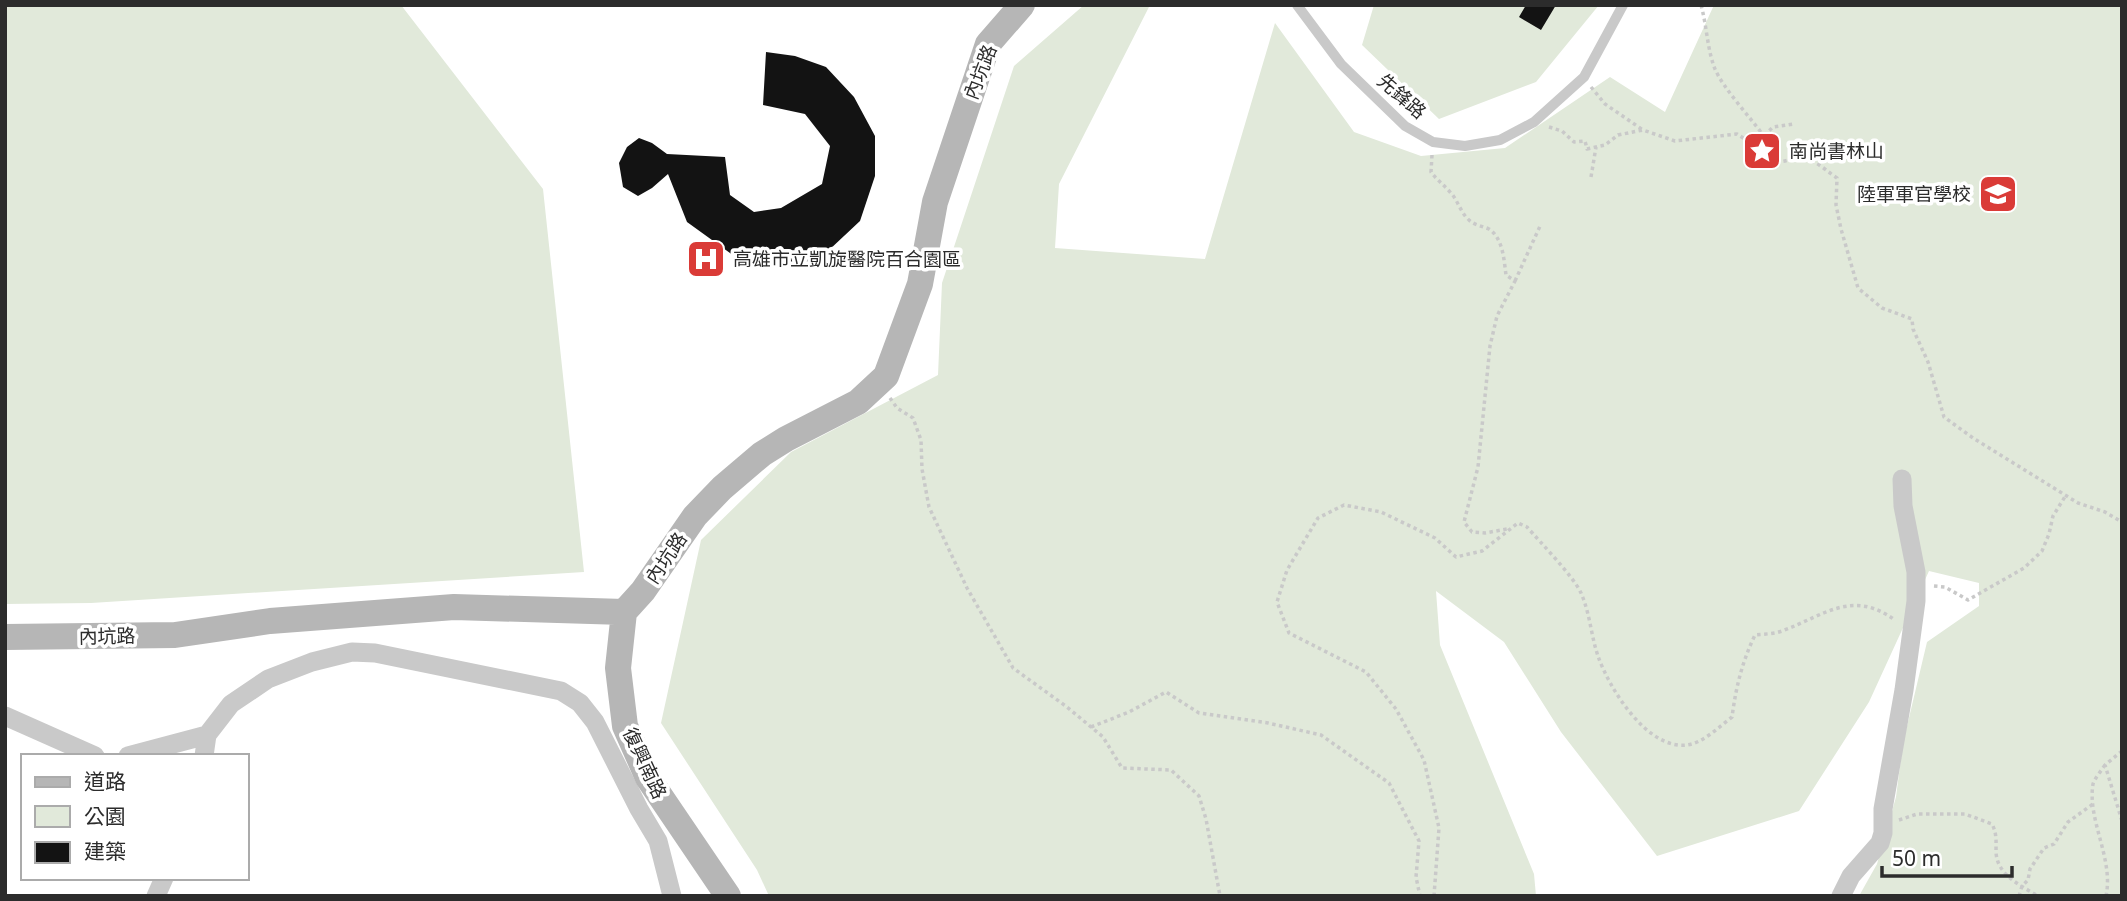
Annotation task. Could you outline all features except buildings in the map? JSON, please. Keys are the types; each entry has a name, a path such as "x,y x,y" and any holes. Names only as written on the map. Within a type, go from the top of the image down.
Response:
{"street":[{"name":"內坑路","path":"5,636 175,635 270,621 454,607 624,612 643,591 695,516 722,488 762,454 858,402 887,376 920,284 935,202 988,44 1021,5"},
{"path":"1841,896 1851,876 1880,843 1883,833 1882,809 1914,627 1916,572 1903,506 1902,479"},
{"name":"復興南路","path":"624,612 618,668 625,726 648,778 727,896"},
{"path":"204,754 207,735 231,704 268,679 312,662 352,652 376,653 561,691 580,703 596,722 658,841 672,896"},
{"path":"5,716 90,754"},
{"path":"136,754 207,735"},
{"path":"156,896 163,880"}],"lane":[{"name":"先鋒路","path":"1297,5 1341,64 1405,126 1433,142 1465,146 1500,140 1534,122 1584,77 1623,5"}],"path":[{"path":"1701,5 1716,72 1763,135"},
{"path":"1584,77 1605,104 1643,130 1675,141 1737,134 1754,145"},
{"path":"1534,122 1563,131 1574,142 1585,141 1587,149 1605,145 1618,135 1643,130"},
{"path":"1794,124 1773,127 1751,150 1754,152 1757,147 1766,158 1776,162 1807,159 1837,178 1836,205 1840,229 1858,288 1882,308 1912,320 1944,417 2078,503 2105,512 2122,522"},
{"path":"1433,142 1431,172 1443,187 1451,192 1458,208 1470,221 1491,230 1504,256 1506,275 1516,281"},
{"path":"1591,177 1596,147"},
{"path":"1510,528 1472,533 1464,522 1478,467 1490,346 1497,316 1541,224"},
{"path":"873,387 885,392 897,408 913,418 921,440 922,469 929,507 967,587 1013,668 1068,707 1103,737 1122,768 1171,770 1199,796 1220,896"},
{"path":"1916,601 1925,585 1945,587 1968,600 2024,568 2042,551 2053,516 2066,495"},
{"path":"1434,896 1439,828 1424,760 1396,709 1366,672 1289,633 1277,602 1287,570 1318,517 1344,505 1381,512 1435,538 1457,557 1482,551 1518,523 1527,527 1581,592 1598,656 1607,678 1626,708 1657,740 1665,743 1694,743 1732,717 1744,657 1755,635 1779,632 1852,604 1881,609 1900,623 1914,627"},
{"path":"1091,727 1129,712 1166,692 1199,713 1321,734 1389,783 1419,841 1416,877 1420,896"},
{"path":"2106,896 2109,883 2093,804 2093,782 2105,765 2122,751"},
{"path":"2105,765 2122,821"},
{"path":"2019,896 2022,886 2028,880 2030,869 2044,848 2054,844 2068,822 2093,804"},
{"path":"1880,843 1900,819 1917,814 1965,814 1992,824 1996,832 1996,857 2001,871 2038,896"}],"green space":[{"path":"5,5 401,5 543,189 584,572 91,603 5,604"},
{"path":"1084,5 1150,5 1059,184 1055,248 1205,259 1275,23 1354,132 1421,156 1505,148 1610,77 1665,112 1714,5 2122,5 2122,896 1859,896 1877,864 1896,797 1903,743 1927,642 1979,606 1979,583 1929,571 1869,702 1799,811 1657,856 1561,732 1504,642 1436,591 1440,645 1534,874 1536,896 769,896 757,870 661,723 701,540 791,452 938,375 942,283 1014,66"},
{"path":"1374,5 1599,5 1536,82 1439,119 1362,45"}],"place":[{"name":"南尚書林山","path":"1762,151"},
{"name":"陸軍軍官學校","path":"1998,194"},
{"name":"高雄市立凱旋醫院百合園區","path":"706,259"}]}
